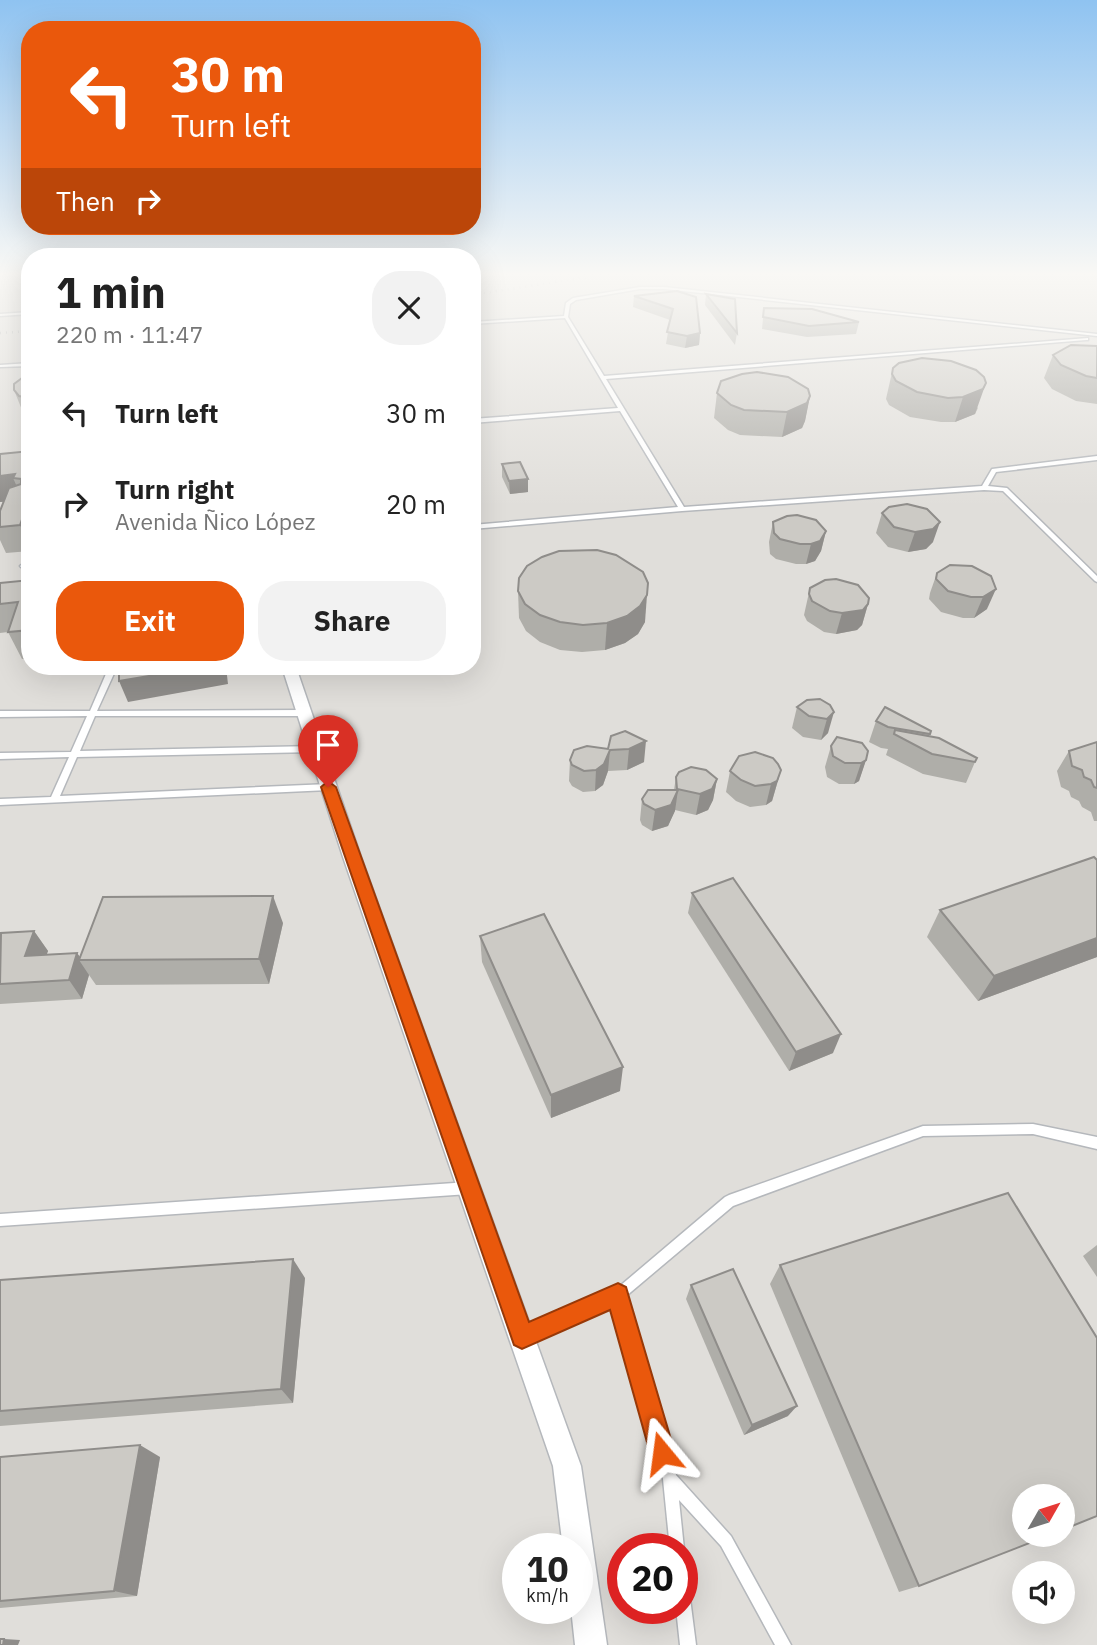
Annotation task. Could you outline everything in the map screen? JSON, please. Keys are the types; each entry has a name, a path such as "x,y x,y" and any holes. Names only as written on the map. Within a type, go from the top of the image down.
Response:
{"street":[{"path":"292,675 328,787 567,1466 591,1645"}],"lane":[{"path":"588,353 682,509"},
{"path":"603,378 907,353"},
{"path":"0,366 21,365"},
{"path":"481,420 621,410"},
{"path":"984,488 994,470 1097,458"},
{"path":"481,526 682,509 984,488 1005,489 1097,580"},
{"path":"55,798 109,675"},
{"path":"0,714 304,713"},
{"path":"0,756 316,749"},
{"path":"0,802 328,787"},
{"path":"522,1337 618,1295 729,1201 923,1131 1033,1129 1097,1143"},
{"path":"0,1220 471,1188"},
{"path":"618,1295 670,1479 675,1533"},
{"path":"670,1479 726,1541 783,1645"},
{"path":"685,1624 688,1645"}],"shaded area":[{"path":"0,353 21,353 21,675 481,675 481,353 1097,353 1097,1645 0,1645"}],"building":[{"path":"1097,353 1097,378 1061,365 1053,355"},
{"path":"922,358 951,361 976,370 986,383 983,389 963,397 948,398 917,392 896,381 892,374 893,368 899,363"},
{"path":"757,372 788,377 808,389 810,396 807,403 787,412 744,410 731,405 717,393 721,381"},
{"path":"21,379 21,396 14,390 14,384"},
{"path":"21,452 21,479 13,478 15,474 0,476 0,454"},
{"path":"520,462 528,479 509,481 502,464"},
{"path":"21,484 21,522 20,525 0,527 0,511 9,488"},
{"path":"907,504 927,509 940,522 933,529 915,532 894,527 882,513 889,507"},
{"path":"797,515 816,520 826,531 820,541 800,544 780,539 774,533 773,522"},
{"path":"597,550 616,555 643,572 648,583 647,595 640,606 627,616 607,623 583,625 560,622 540,615 525,604 518,591 519,578 527,566 559,551"},
{"path":"950,565 972,566 991,576 996,589 983,597 948,591 936,579 937,573"},
{"path":"836,579 858,585 869,598 863,610 842,613 830,611 812,601 810,588 825,580"},
{"path":"21,581 21,631 8,632 18,602 0,604 0,583"},
{"path":"119,675 155,675 119,681"},
{"path":"820,699 830,705 834,712 827,719 809,716 797,707 807,700"},
{"path":"885,707 931,731 930,734 888,727 876,721"},
{"path":"895,730 939,738 977,758 975,762 932,754 894,734"},
{"path":"625,731 646,741 629,749 610,750 604,764 596,770 584,771 572,765 570,760 574,750 587,746 608,749 611,736"},
{"path":"837,737 862,743 868,751 866,760 861,763 845,763 833,756 831,746"},
{"path":"1097,742 1097,788 1091,780 1084,777 1082,770 1072,766 1069,751"},
{"path":"755,752 773,758 778,764 781,770 777,781 755,786 730,771 739,756"},
{"path":"691,767 706,770 717,779 712,789 700,794 677,789 676,777 679,772"},
{"path":"648,790 678,790 671,805 655,810 644,804 642,799"},
{"path":"1094,857 1097,860 1097,938 994,976 940,910"},
{"path":"733,878 841,1034 796,1052 692,893"},
{"path":"273,896 259,959 79,960 103,897"},
{"path":"544,914 623,1067 551,1095 480,936"},
{"path":"34,931 25,956 77,953 69,980 0,984 1,933"},
{"path":"1008,1193 1097,1338 1097,1516 1075,1525 1075,1484 1012,1484 1012,1547 1019,1547 919,1586 780,1265"},
{"path":"293,1259 281,1389 0,1411 0,1280"},
{"path":"733,1269 797,1406 752,1425 691,1285"},
{"path":"140,1445 114,1591 0,1601 0,1457"}],"route":[{"path":"328,787 522,1337 618,1295 662,1453"}]}
